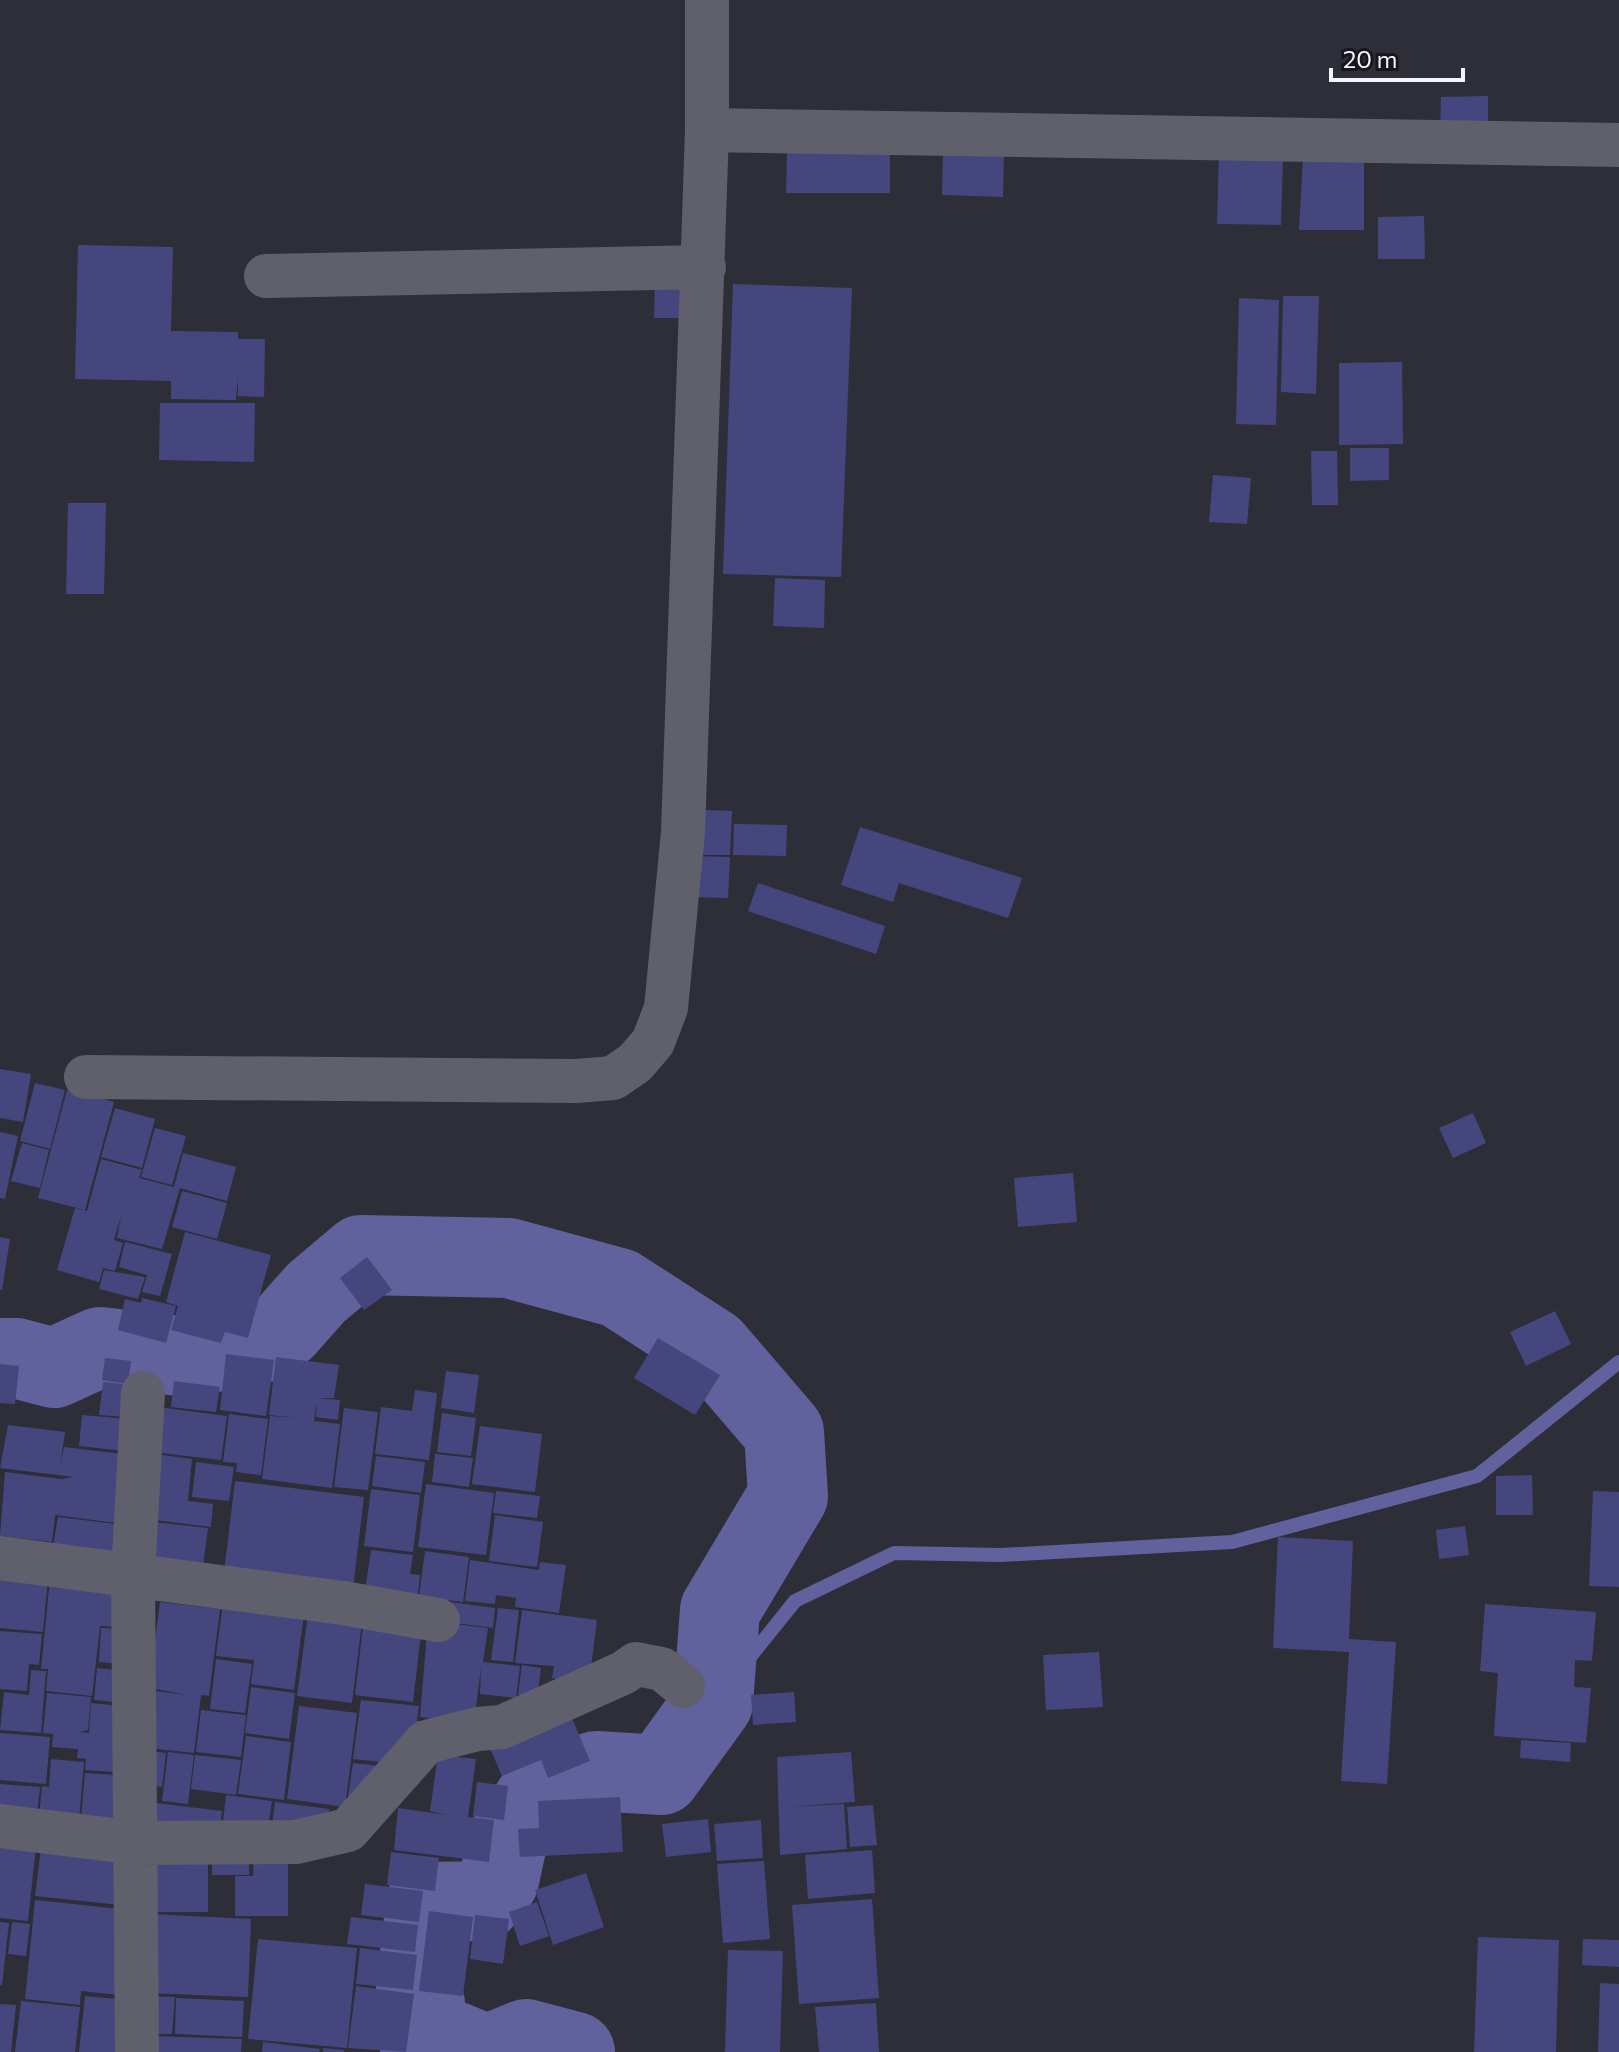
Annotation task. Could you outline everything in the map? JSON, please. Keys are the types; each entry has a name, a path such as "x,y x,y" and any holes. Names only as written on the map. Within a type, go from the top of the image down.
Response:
{"street":[{"path":"86,1077 576,1081 613,1078 635,1063 653,1042 666,1008 683,832 704,267 707,0"},
{"path":"707,130 1619,145"},
{"path":"266,276 704,267"},
{"path":"137,2052 133,1575 143,1393"},
{"path":"0,1558 438,1620"},
{"path":"0,1826 137,1843 296,1842 348,1830 426,1742 478,1729 502,1727 623,1673 636,1664 662,1669 683,1686"}],"building":[{"path":"1488,96 1488,132 1440,132 1441,97"},
{"path":"890,149 890,193 786,193 787,150"},
{"path":"943,149 1004,151 1003,197 942,195"},
{"path":"1219,152 1283,155 1281,225 1217,224"},
{"path":"1364,153 1364,230 1299,230 1303,157"},
{"path":"1424,216 1425,259 1378,259 1378,217"},
{"path":"78,245 173,247 171,331 238,332 238,339 265,339 264,397 238,396 238,378 236,400 171,399 171,381 75,379"},
{"path":"655,281 684,281 684,318 654,318"},
{"path":"733,284 852,288 841,577 723,574"},
{"path":"1283,296 1319,296 1316,394 1281,392"},
{"path":"1239,298 1279,300 1276,425 1236,424"},
{"path":"1402,362 1403,444 1339,445 1339,363"},
{"path":"160,403 255,403 254,462 159,460"},
{"path":"1350,448 1389,448 1389,480 1350,481"},
{"path":"1311,451 1337,451 1338,505 1312,505"},
{"path":"1213,475 1251,478 1247,524 1209,522"},
{"path":"68,503 106,503 104,594 66,594"},
{"path":"775,578 825,580 824,628 773,626"},
{"path":"703,810 732,811 730,855 701,855"},
{"path":"734,824 787,825 786,856 733,855"},
{"path":"860,827 1022,878 1008,918 899,883 893,902 841,885"},
{"path":"694,856 730,857 728,898 693,897"},
{"path":"758,883 885,926 876,954 748,911"},
{"path":"0,1069 31,1074 23,1122 0,1118"},
{"path":"35,1083 65,1090 50,1149 20,1141"},
{"path":"67,1090 114,1102 85,1210 38,1198"},
{"path":"115,1108 155,1119 142,1168 101,1157"},
{"path":"1473,1113 1486,1143 1453,1158 1439,1128"},
{"path":"155,1128 186,1136 172,1185 141,1177"},
{"path":"0,1132 18,1136 5,1199 0,1198"},
{"path":"22,1143 49,1150 40,1188 11,1181"},
{"path":"183,1153 236,1167 227,1201 180,1188 162,1249 117,1238 121,1216 114,1240 123,1243 115,1271 103,1268 99,1282 57,1270 75,1208 87,1211 101,1159 142,1170 139,1178 174,1187"},
{"path":"1073,1173 1077,1222 1018,1227 1014,1178"},
{"path":"182,1191 227,1203 217,1239 172,1227"},
{"path":"185,1232 271,1255 248,1338 225,1332 221,1343 171,1330 178,1306 166,1302"},
{"path":"0,1237 10,1239 2,1290 0,1290"},
{"path":"125,1242 172,1254 160,1296 142,1292 147,1275 119,1267"},
{"path":"367,1257 392,1290 364,1310 340,1278"},
{"path":"104,1270 145,1277 138,1299 99,1289"},
{"path":"142,1298 176,1306 166,1343 118,1330 125,1299 141,1303"},
{"path":"1555,1311 1571,1344 1526,1366 1510,1332"},
{"path":"658,1338 720,1375 695,1415 634,1378"},
{"path":"226,1354 274,1360 266,1416 220,1410"},
{"path":"276,1357 339,1365 334,1398 317,1398 340,1400 338,1420 316,1417 317,1401 314,1421 340,1424 332,1488 262,1479 270,1416 298,1418 269,1415"},
{"path":"105,1358 131,1361 128,1384 102,1380"},
{"path":"0,1364 19,1366 15,1404 0,1403"},
{"path":"446,1371 479,1375 474,1413 441,1408"},
{"path":"174,1381 220,1387 216,1412 171,1407"},
{"path":"103,1382 133,1385 127,1417 99,1415"},
{"path":"415,1390 437,1393 429,1460 375,1454 381,1407 412,1411"},
{"path":"150,1406 227,1416 221,1460 144,1451"},
{"path":"344,1408 378,1412 368,1490 334,1487"},
{"path":"442,1413 476,1418 471,1456 437,1452"},
{"path":"229,1414 268,1419 261,1475 236,1472 237,1463 223,1462"},
{"path":"82,1415 129,1419 125,1451 79,1446"},
{"path":"8,1425 65,1432 60,1468 64,1447 130,1455 124,1524 55,1515 52,1542 0,1536 5,1472 61,1479 74,1477 0,1468"},
{"path":"480,1426 542,1434 535,1492 472,1484"},
{"path":"147,1453 192,1459 188,1501 213,1504 211,1527 139,1518"},
{"path":"435,1454 473,1458 469,1487 432,1482"},
{"path":"376,1456 425,1462 421,1493 372,1486"},
{"path":"196,1462 234,1467 229,1501 192,1497"},
{"path":"1532,1475 1533,1515 1496,1515 1496,1476"},
{"path":"235,1481 364,1497 352,1596 223,1581"},
{"path":"426,1484 494,1493 486,1555 418,1547"},
{"path":"371,1489 420,1495 413,1552 364,1546"},
{"path":"496,1491 540,1496 537,1518 493,1513"},
{"path":"1593,1491 1619,1492 1619,1587 1589,1586"},
{"path":"495,1515 543,1522 537,1567 489,1561"},
{"path":"58,1517 124,1525 120,1554 53,1546"},
{"path":"143,1521 208,1528 201,1580 136,1572"},
{"path":"1465,1526 1469,1555 1439,1559 1436,1530"},
{"path":"1278,1537 1353,1541 1349,1639 1396,1642 1387,1784 1341,1781 1349,1652 1273,1648"},
{"path":"371,1550 413,1555 410,1574 420,1575 417,1603 364,1597"},
{"path":"425,1551 469,1557 463,1602 419,1597"},
{"path":"470,1560 539,1570 540,1562 566,1565 559,1613 515,1607 516,1598 496,1595 495,1604 465,1601"},
{"path":"0,1563 49,1567 43,1632 0,1628"},
{"path":"51,1569 122,1575 117,1627 100,1626 92,1696 46,1691 48,1669 41,1669"},
{"path":"224,1596 305,1607 294,1690 251,1684 254,1660 216,1656"},
{"path":"160,1602 220,1609 209,1696 201,1695 194,1753 138,1747 146,1690 189,1695 149,1688"},
{"path":"451,1602 495,1608 493,1628 448,1622"},
{"path":"1485,1604 1596,1612 1592,1661 1575,1660 1574,1687 1591,1688 1586,1743 1494,1736 1498,1673 1480,1671"},
{"path":"498,1608 519,1610 513,1662 491,1660"},
{"path":"522,1610 597,1620 589,1683 552,1678 554,1666 515,1663"},
{"path":"308,1614 362,1621 352,1703 297,1696"},
{"path":"364,1618 422,1625 413,1702 355,1695"},
{"path":"428,1621 488,1628 483,1662 520,1666 516,1698 480,1694 481,1667 474,1724 420,1717"},
{"path":"101,1628 123,1629 121,1664 99,1662"},
{"path":"0,1631 42,1634 39,1665 29,1664 27,1691 0,1689"},
{"path":"1099,1652 1103,1707 1046,1710 1043,1655"},
{"path":"216,1659 252,1664 245,1713 210,1709"},
{"path":"522,1665 541,1668 537,1698 518,1695"},
{"path":"97,1668 126,1671 123,1703 94,1700"},
{"path":"31,1670 46,1671 41,1733 0,1730 4,1692 29,1695"},
{"path":"251,1687 295,1693 289,1739 245,1733"},
{"path":"794,1692 796,1722 753,1725 751,1695"},
{"path":"47,1693 91,1697 88,1730 79,1732 89,1733 91,1703 120,1706 114,1772 85,1770 86,1759 77,1758 78,1749 52,1747 53,1734 43,1733"},
{"path":"361,1700 419,1706 417,1721 423,1722 381,1762 353,1759"},
{"path":"299,1706 357,1713 345,1807 287,1799"},
{"path":"201,1710 246,1715 241,1757 196,1752"},
{"path":"569,1711 590,1761 548,1778 541,1760 502,1776 489,1746 528,1730 533,1741 528,1727"},
{"path":"0,1733 50,1737 46,1784 0,1780"},
{"path":"246,1736 291,1742 284,1800 238,1794"},
{"path":"1521,1740 1571,1743 1570,1762 1520,1758"},
{"path":"144,1750 166,1753 162,1787 139,1784"},
{"path":"168,1752 194,1755 188,1804 162,1801"},
{"path":"851,1752 855,1802 788,1807 844,1804 847,1849 780,1855 777,1757"},
{"path":"195,1755 241,1760 236,1795 191,1789"},
{"path":"438,1755 476,1759 468,1817 494,1820 489,1862 394,1850 398,1808 447,1815 430,1811"},
{"path":"51,1759 84,1762 79,1820 39,1817 42,1786 49,1787"},
{"path":"353,1763 379,1766 348,1797"},
{"path":"85,1773 118,1775 113,1822 81,1819"},
{"path":"477,1782 508,1786 504,1820 473,1816"},
{"path":"0,1784 40,1787 37,1815 0,1812"},
{"path":"226,1795 272,1801 268,1828 223,1822"},
{"path":"620,1797 623,1852 520,1857 518,1829 539,1828 538,1801"},
{"path":"148,1802 222,1811 219,1836 145,1827"},
{"path":"275,1802 329,1809 326,1832 272,1826"},
{"path":"873,1805 877,1845 850,1847 847,1807"},
{"path":"708,1819 711,1852 666,1857 662,1824"},
{"path":"761,1820 763,1858 717,1861 714,1824"},
{"path":"0,1833 37,1837 28,1921 0,1918"},
{"path":"42,1840 126,1849 120,1905 35,1896"},
{"path":"212,1846 249,1846 249,1875 212,1875"},
{"path":"153,1849 208,1849 208,1912 153,1912"},
{"path":"254,1850 288,1850 288,1916 235,1916 235,1876 253,1876"},
{"path":"872,1850 875,1893 808,1899 805,1855"},
{"path":"391,1852 439,1858 435,1891 387,1885"},
{"path":"764,1861 770,1939 723,1943 717,1864"},
{"path":"586,1873 604,1927 553,1945 535,1890"},
{"path":"365,1884 423,1891 419,1922 361,1915"},
{"path":"872,1899 879,1998 799,2004 792,1905"},
{"path":"35,1900 120,1909 129,1996 81,1991 80,2005 25,1999"},
{"path":"537,1902 549,1936 520,1946 509,1912"},
{"path":"429,1911 473,1917 463,1996 419,1991"},
{"path":"149,1914 251,1919 248,1997 144,1993"},
{"path":"475,1915 509,1919 503,1964 470,1959"},
{"path":"351,1917 418,1925 415,1952 347,1944"},
{"path":"0,1922 9,1923 2,1985 0,1985"},
{"path":"12,1922 30,1924 26,1956 8,1954"},
{"path":"1478,1937 1559,1940 1556,2052 1474,2052"},
{"path":"258,1939 357,1948 347,2048 248,2039"},
{"path":"1583,1939 1619,1940 1619,1967 1582,1965"},
{"path":"360,1948 417,1955 413,1990 356,1984"},
{"path":"728,1950 783,1951 780,2052 725,2052"},
{"path":"1600,1983 1619,1984 1619,2052 1598,2052"},
{"path":"356,1986 414,1994 406,2052 348,2048"},
{"path":"85,1996 126,2000 121,2052 79,2052"},
{"path":"147,1996 175,1997 172,2034 145,2034"},
{"path":"176,1998 244,2001 242,2037 175,2034"},
{"path":"21,2001 80,2007 75,2052 15,2052"},
{"path":"876,2003 879,2052 819,2052 815,2007"},
{"path":"0,2004 16,2005 11,2052 0,2052"},
{"path":"151,2036 242,2039 241,2052 150,2052"},
{"path":"263,2042 320,2049 319,2052 262,2052"},
{"path":"323,2048 344,2050 344,2052 323,2052"}],"waterway":[{"path":"0,1358 16,1358 54,1368 100,1347 188,1357 259,1344 285,1328 316,1293 361,1255 509,1258 619,1288 712,1348 784,1432 788,1496 720,1610 713,1703 661,1775 596,1771 536,1797 508,1838 499,1880 482,1901 426,1902 416,1987 425,2004 420,2047 451,2040 480,2052"},
{"path":"713,1703 795,1601 894,1553 1002,1555 1232,1542 1477,1476 1619,1362"},
{"path":"494,2052 526,2039 575,2052"}]}
